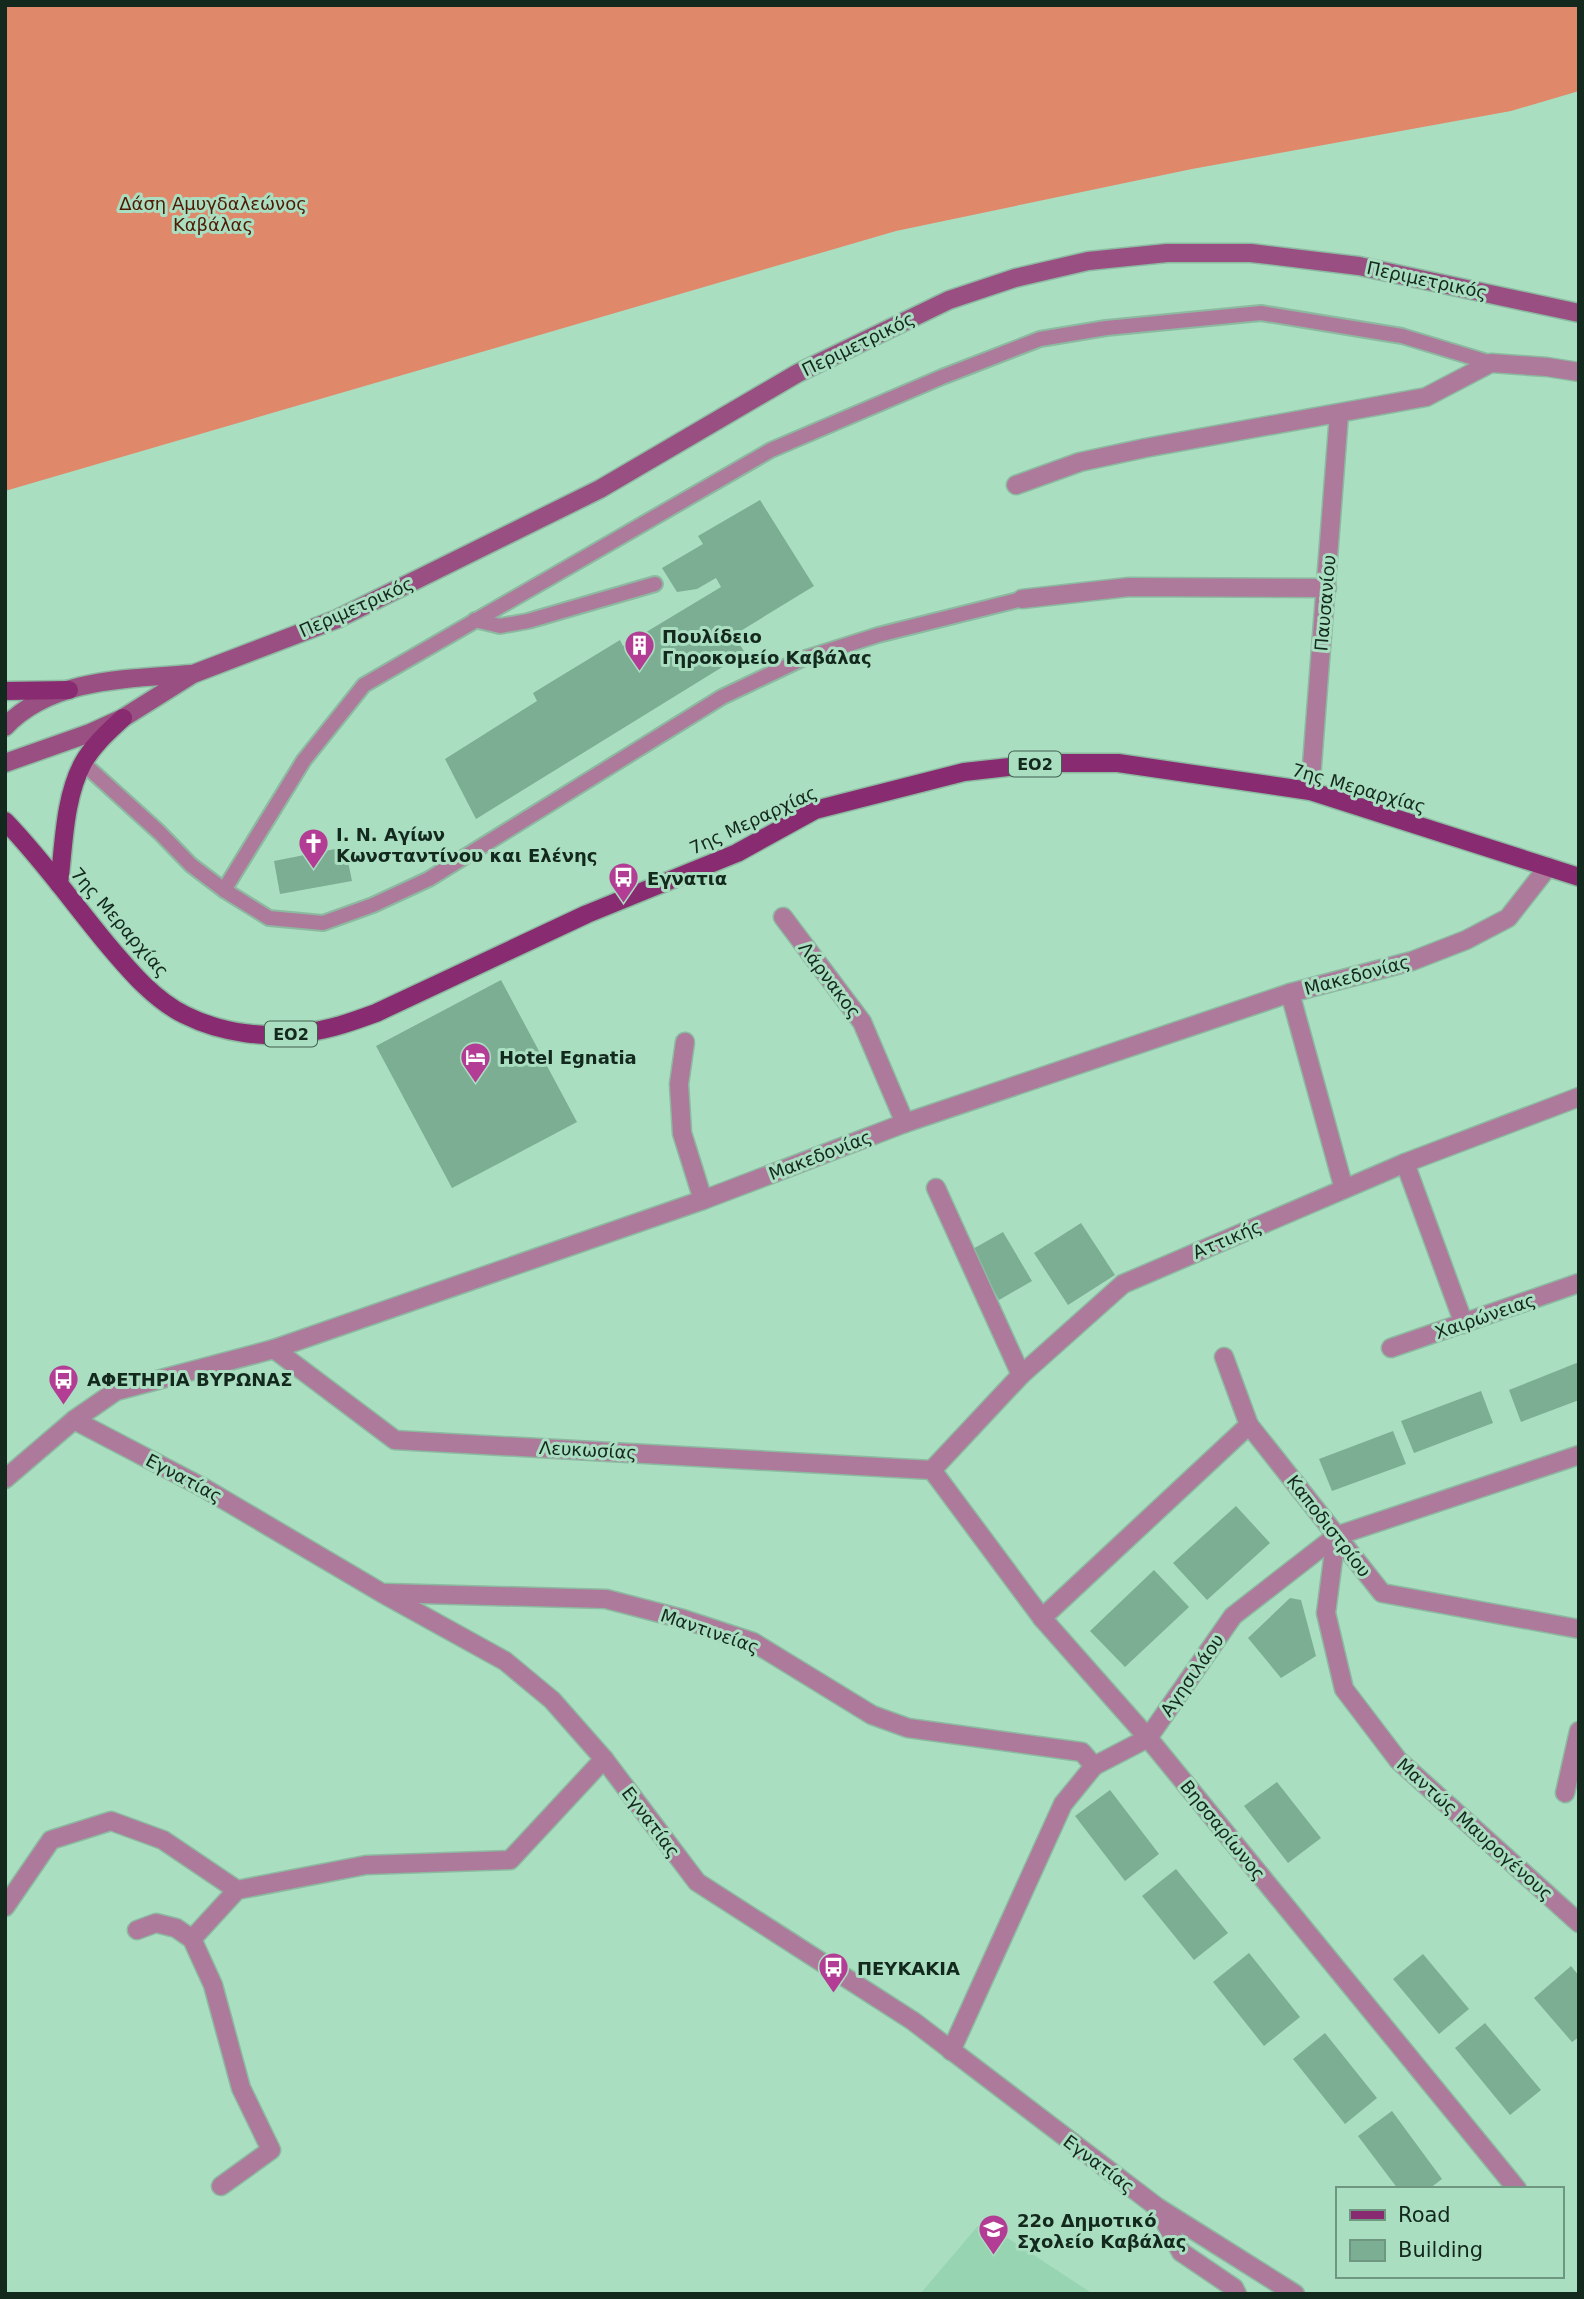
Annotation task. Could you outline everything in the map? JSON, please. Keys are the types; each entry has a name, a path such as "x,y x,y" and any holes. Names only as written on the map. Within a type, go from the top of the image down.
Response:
{"main road":[{"name":"Περιμετρικός","path":"5,763 90,733 123,718 193,674 337,619 600,489 798,373 949,300 1015,278 1088,261 1167,253 1251,253 1359,265 1579,313"},
{"name":"Περιμετρικός","path":"5,727 39,702 69,690 109,680 193,674"},
{"path":"5,691 69,690"},
{"path":"59,884 67,819 83,763 100,740 123,718"},
{"name":"7ης Μεραρχίας","path":"5,821 31,848 131,972 183,1015 215,1027 248,1034 310,1032 376,1013 587,914 737,853 815,810 964,772 1045,763 1118,763 1310,792 1579,877"}],"street":[{"path":"1017,485 1080,462 1426,397 1491,363 1579,372"},
{"name":"Παυσανίου","path":"1310,792 1339,414"},
{"path":"1022,599 1129,587 1327,588"},
{"name":"Μακεδονίας","path":"74,1420 116,1391 274,1349 703,1200 905,1123 1290,993 1412,961 1466,940 1508,918 1548,867"},
{"name":"Λάρνακος","path":"783,917 862,1022 905,1123"},
{"path":"1290,993 1344,1189"},
{"path":"685,1042 679,1084 682,1133 703,1200"},
{"name":"Αττικής","path":"932,1470 1021,1375 1123,1284 1405,1163 1579,1097"},
{"path":"1405,1163 1464,1324"},
{"path":"936,1188 1021,1375"},
{"name":"Χαιρώνειας","path":"1391,1348 1579,1283"},
{"name":"Λευκωσίας","path":"274,1349 395,1440 932,1470"},
{"name":"Καποδιστρίου","path":"1224,1357 1249,1424 1382,1593 1579,1629"},
{"path":"5,1479 74,1420"},
{"name":"Εγνατίας","path":"74,1420 204,1488 382,1593 505,1661 552,1700 604,1759 696,1881 913,2021 1157,2207 1295,2294"},
{"path":"1042,1618 1249,1424"},
{"name":"Αγησιλάου","path":"951,2051 1063,1804 1094,1766 1148,1738 1234,1616 1336,1536 1579,1455"},
{"name":"Βησσαρίωνος","path":"932,1470 1042,1618 1148,1738 1515,2187"},
{"name":"Μαντώς Μαυρογένους","path":"1336,1536 1325,1613 1344,1689 1398,1760 1579,1923"},
{"name":"Μαντινείας","path":"382,1593 606,1600 683,1619 753,1642 872,1715 908,1728 1082,1752 1094,1766"},
{"path":"1565,1793 1579,1731"},
{"path":"192,1939 237,1890 366,1866 510,1860 604,1759"},
{"path":"5,1907 51,1840 111,1821 163,1840 237,1890"},
{"path":"137,1930 156,1923 176,1928 192,1939 214,1984 241,2088 271,2150 221,2186"},
{"path":"1157,2207 1181,2252 1234,2288 1237,2294"}],"lane":[{"path":"224,890 304,760 364,685 771,450 942,377 1040,340 1105,328 1261,313 1402,336 1491,363"},
{"path":"475,620 500,626 528,621 655,584"},
{"path":"83,763 191,865 224,890 269,918 323,923 373,905 429,879 722,697 802,659 878,635 1022,599"}],"shaded area":[{"name":"22ο Δημοτικό Σχολείο Καβάλας","path":"982,2221 1093,2294 920,2294"}],"green space":[{"name":"Δάση Αμυγδαλεώνος Καβάλας","path":"5,5 1579,5 1579,91 1511,111 1192,169 896,231 5,491"}],"building":[{"name":"Πουλίδειο Γηροκομείο Καβάλας","path":"760,500 814,586 734,635 745,653 476,819 445,759 537,701 533,693 620,640 623,646 721,587 716,578 697,589 677,592 662,568 703,544 698,536"},
{"name":"Ι. Ν. Αγίων Κωνσταντίνου και Ελένης","path":"345,847 352,881 280,894 274,861"},
{"name":"Hotel Egnatia","path":"501,980 577,1122 452,1188 376,1046"},
{"path":"1081,1223 1115,1275 1068,1305 1034,1253"},
{"path":"1003,1232 1032,1281 999,1300 971,1250"},
{"path":"1579,1362 1579,1400 1521,1422 1509,1390"},
{"path":"1481,1391 1493,1423 1414,1453 1401,1421"},
{"path":"1393,1431 1406,1464 1332,1491 1319,1459"},
{"path":"1236,1506 1270,1543 1207,1600 1173,1563"},
{"path":"1154,1570 1189,1607 1125,1667 1090,1631"},
{"path":"1290,1598 1301,1600 1316,1656 1281,1678 1248,1638"},
{"path":"1277,1782 1321,1838 1288,1863 1244,1806"},
{"path":"1110,1790 1159,1854 1125,1881 1075,1816"},
{"path":"1176,1869 1228,1933 1194,1960 1142,1896"},
{"path":"1249,1953 1300,2017 1264,2046 1213,1982"},
{"path":"1423,1954 1469,2009 1439,2034 1393,1979"},
{"path":"1571,1966 1579,1976 1579,2037 1572,2042 1534,1998"},
{"path":"1485,2023 1541,2090 1510,2115 1455,2048"},
{"path":"1325,2033 1377,2098 1345,2124 1293,2059"},
{"path":"1392,2111 1442,2179 1432,2187 1396,2187 1358,2136"}],"place":[{"name":"Πουλίδειο Γηροκομείο Καβάλας","path":"639,673"},
{"name":"Ι. Ν. Αγίων Κωνσταντίνου και Ελένης","path":"313,871"},
{"name":"Εγνατια","path":"624,905"},
{"name":"Hotel Egnatia","path":"476,1084"},
{"name":"ΑΦΕΤΗΡΙΑ ΒΥΡΩΝΑΣ","path":"64,1406"},
{"name":"ΠΕΥΚΑΚΙΑ","path":"834,1995"},
{"name":"22ο Δημοτικό Σχολείο Καβάλας","path":"994,2257"}]}
